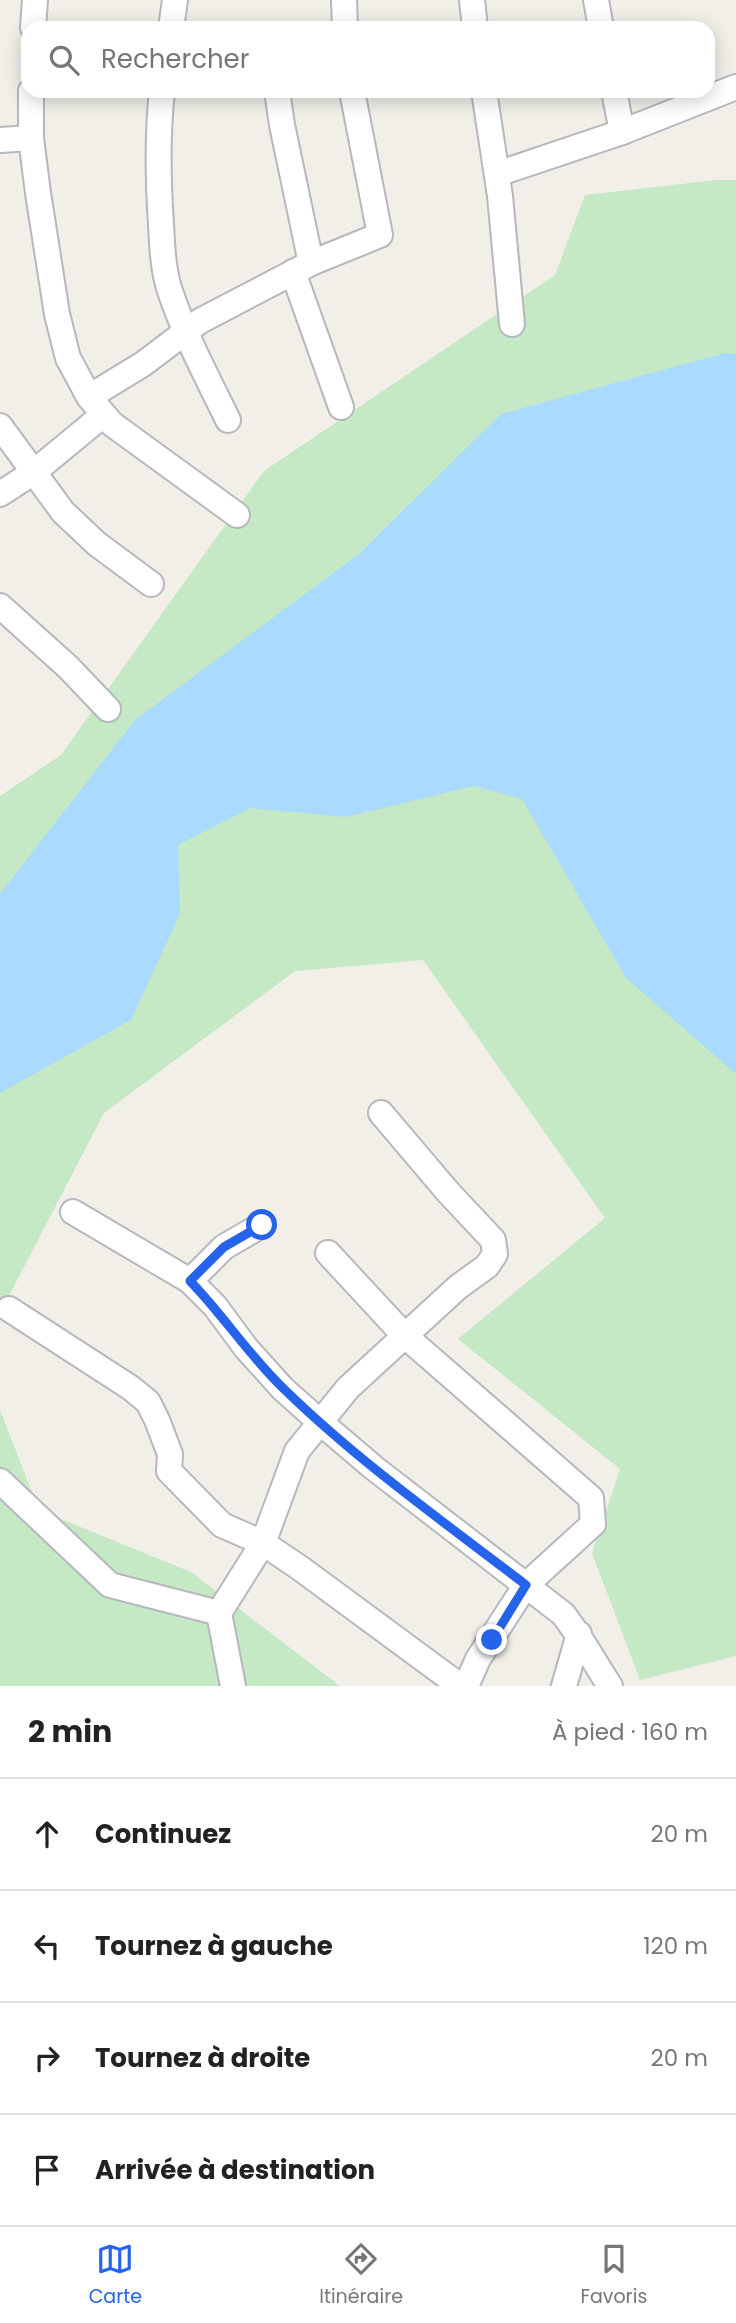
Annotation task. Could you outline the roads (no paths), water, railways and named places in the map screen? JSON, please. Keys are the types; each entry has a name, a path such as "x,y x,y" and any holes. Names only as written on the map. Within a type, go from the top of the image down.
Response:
{"street":[{"path":"34,21 35,0"},
{"path":"172,21 175,0"},
{"path":"344,0 345,21"},
{"path":"472,0 474,21"},
{"path":"596,0 600,21"},
{"path":"715,95 736,87"},
{"path":"31,98 31,138 57,314 68,358 96,406 112,424 237,515"},
{"path":"161,98 158,130 162,243 168,285 228,420"},
{"path":"278,98 302,267 341,407"},
{"path":"0,494 34,472 96,406 143,364 200,321 302,267 380,234 353,98"},
{"path":"485,98 512,324"},
{"path":"615,98 622,132"},
{"path":"496,174 622,132 708,98"},
{"path":"0,141 31,138"},
{"path":"0,426 47,493 71,520 97,544 151,584"},
{"path":"0,606 68,667 108,709"},
{"path":"233,1686 219,1613 263,1543 297,1451 348,1388 458,1287 487,1266 495,1254 493,1240 381,1114"},
{"path":"73,1212 190,1281 215,1306 265,1369 320,1422 374,1468 563,1614 579,1634 610,1686"},
{"path":"190,1281 224,1247 262,1225"},
{"path":"328,1253 404,1335 591,1498 593,1524 526,1585 478,1659 466,1686"},
{"path":"9,1309 131,1388 148,1402 170,1454 169,1471 222,1525 263,1543 300,1568 460,1686"},
{"path":"0,1481 110,1585 219,1613"},
{"path":"564,1686 579,1634"}],"water":[{"path":"725,353 736,354 736,1074 626,978 522,799 474,786 346,817 250,808 178,845 180,914 131,1020 0,1093 0,894 135,720 359,554 501,414"}]}
